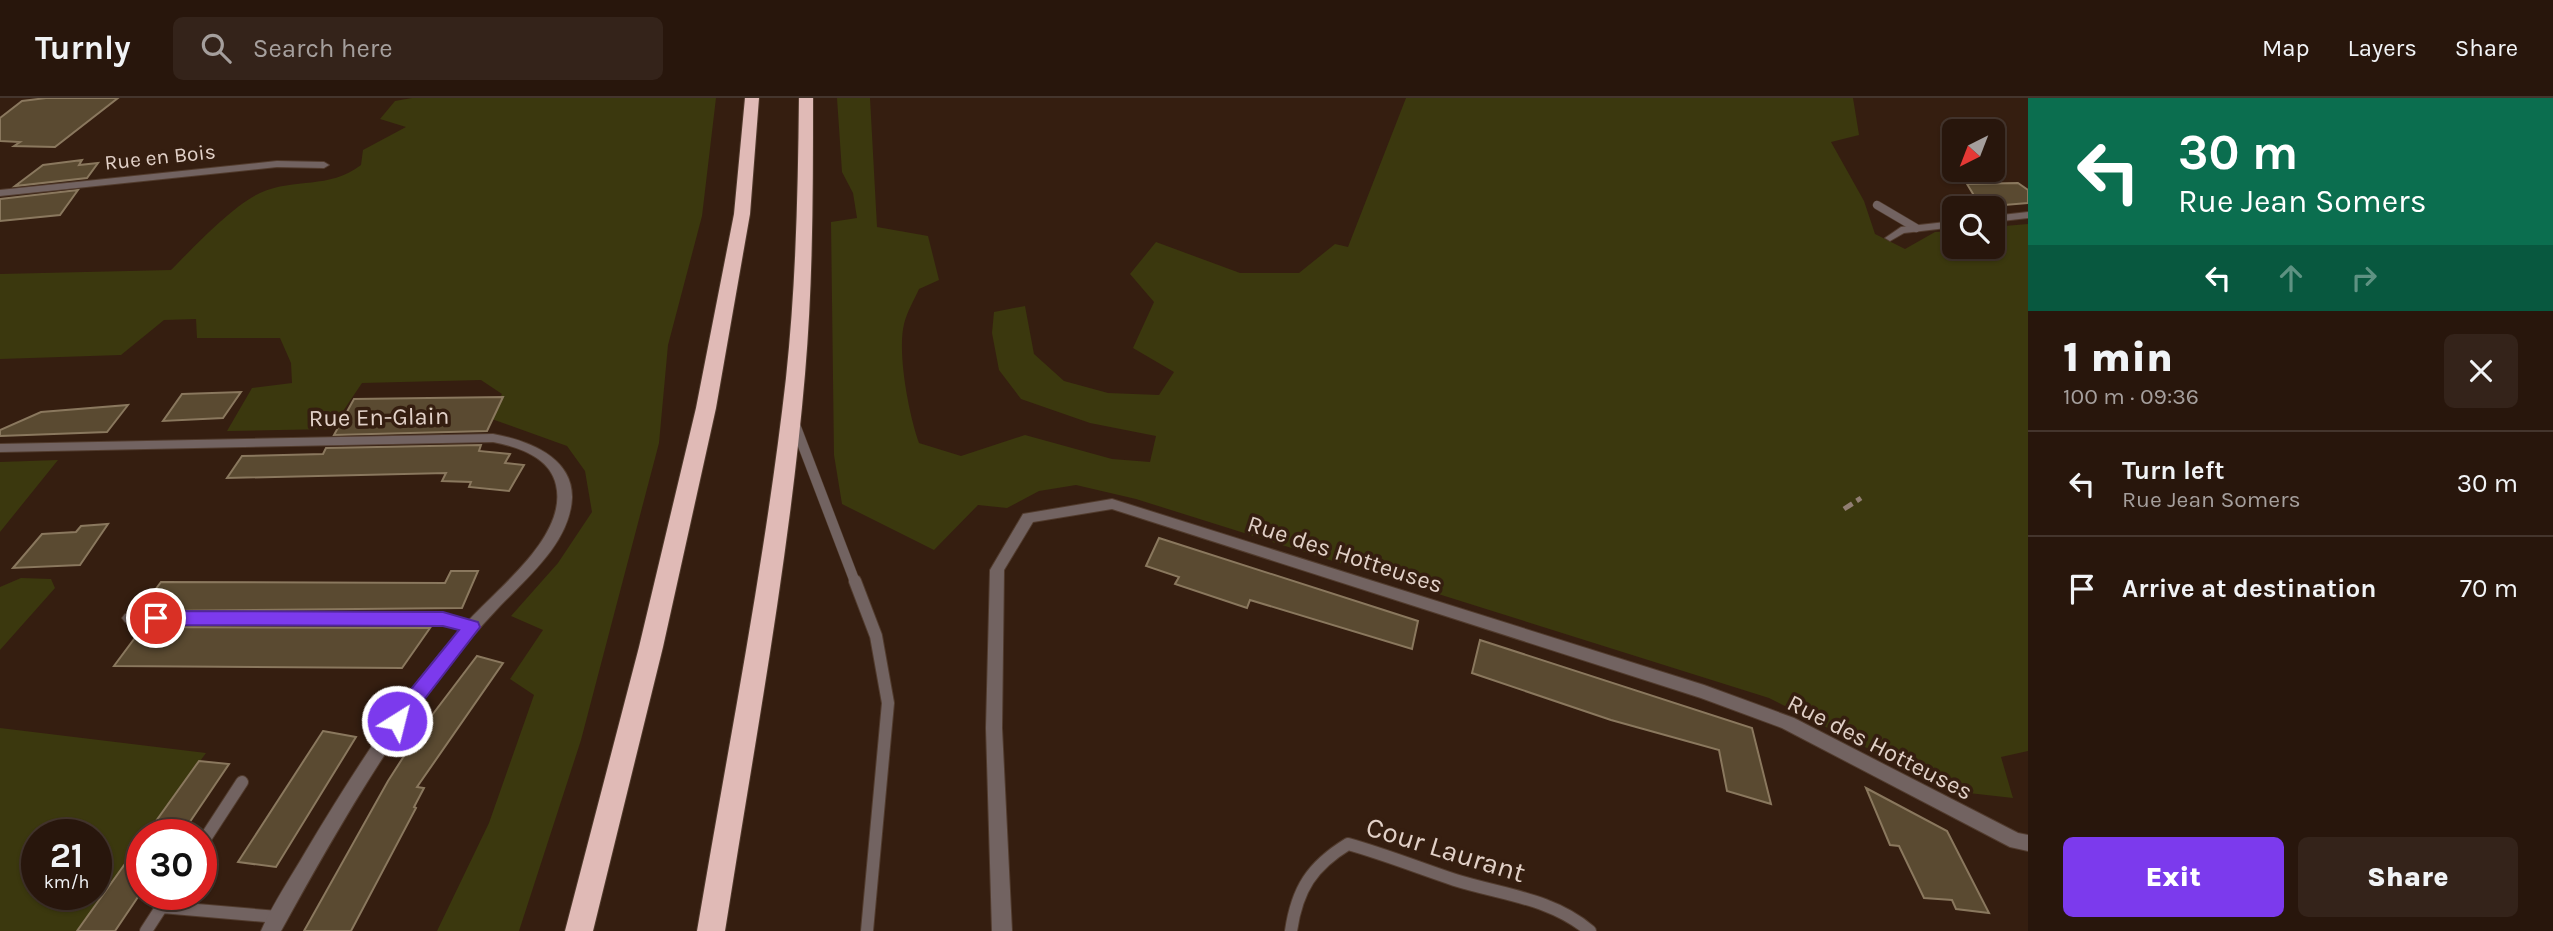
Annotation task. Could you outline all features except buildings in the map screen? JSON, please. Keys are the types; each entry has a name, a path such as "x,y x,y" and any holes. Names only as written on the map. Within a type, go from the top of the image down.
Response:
{"highway":[{"path":"579,931 652,647 706,408 742,214 751,98"},
{"path":"711,931 768,587 792,415 799,327 806,98"}],"street":[{"name":"Rue en Bois","path":"0,193 277,164 324,164"},
{"path":"2005,218 2028,215"},
{"path":"1890,239 1901,230 1942,225"},
{"name":"Rue En-Glain","path":"0,448 454,438 516,442 539,452 552,463 562,479 565,496 556,529 420,689 368,764 274,924"},
{"name":"Rue des Hotteuses","path":"1002,931 994,728 997,570 1028,518 1112,504 1716,696 1788,723 1940,804 2016,841 2028,843"},
{"path":"130,618 443,619 471,627"}],"lane":[{"path":"1877,205 1916,228"},
{"path":"792,415 876,636 888,703 867,931"},
{"path":"217,820 242,782"},
{"name":"Cour Laurant","path":"1291,931 1294,898 1321,859 1348,844 1456,880 1548,905 1579,920 1590,931"},
{"path":"146,931 160,910"},
{"path":"211,910 274,924"}],"shaded area":[{"path":"412,98 716,98 702,216 668,345 659,443 581,740 519,931 437,931 489,823 534,695 510,679 543,630 511,616 558,563 592,512 585,471 567,446 489,418 502,394 481,380 362,383 331,429 227,431 252,388 292,383 291,363 280,338 197,338 196,319 164,320 121,355 0,359 0,274 171,270 225,217 249,199 273,188 336,178 361,165 363,150 406,127 380,119 395,101"},
{"path":"837,98 870,98 877,227 928,236 939,280 919,289 905,320 902,336 905,384 919,443 961,456 1025,435 1112,459 1150,462 1156,436 1090,423 1021,399 999,370 992,333 994,312 1025,306 1034,354 1064,381 1108,393 1159,395 1174,372 1133,348 1154,302 1130,274 1156,242 1240,273 1299,273 1335,244 1348,247 1406,98 1853,98 1859,135 1831,142 1864,201 1875,234 1905,249 1935,232 1942,232 1942,259 2005,259 2005,226 2028,224 2028,751 2001,757 2013,798 1951,791 1769,698 1136,499 1076,485 1039,491 1007,508 978,505 934,550 842,504 834,455 831,222 857,218 853,193 842,172"},
{"path":"58,460 0,532 0,462"},
{"path":"21,578 51,579 55,588 0,650 0,587"},
{"path":"0,728 206,753 158,819 126,819 126,862 112,882 112,819 21,819 21,910 92,910 77,931 0,931"}],"railway":[{"path":"1844,509 1861,498"}],"route":[{"path":"156,618 443,619 471,627 397,721"}]}
